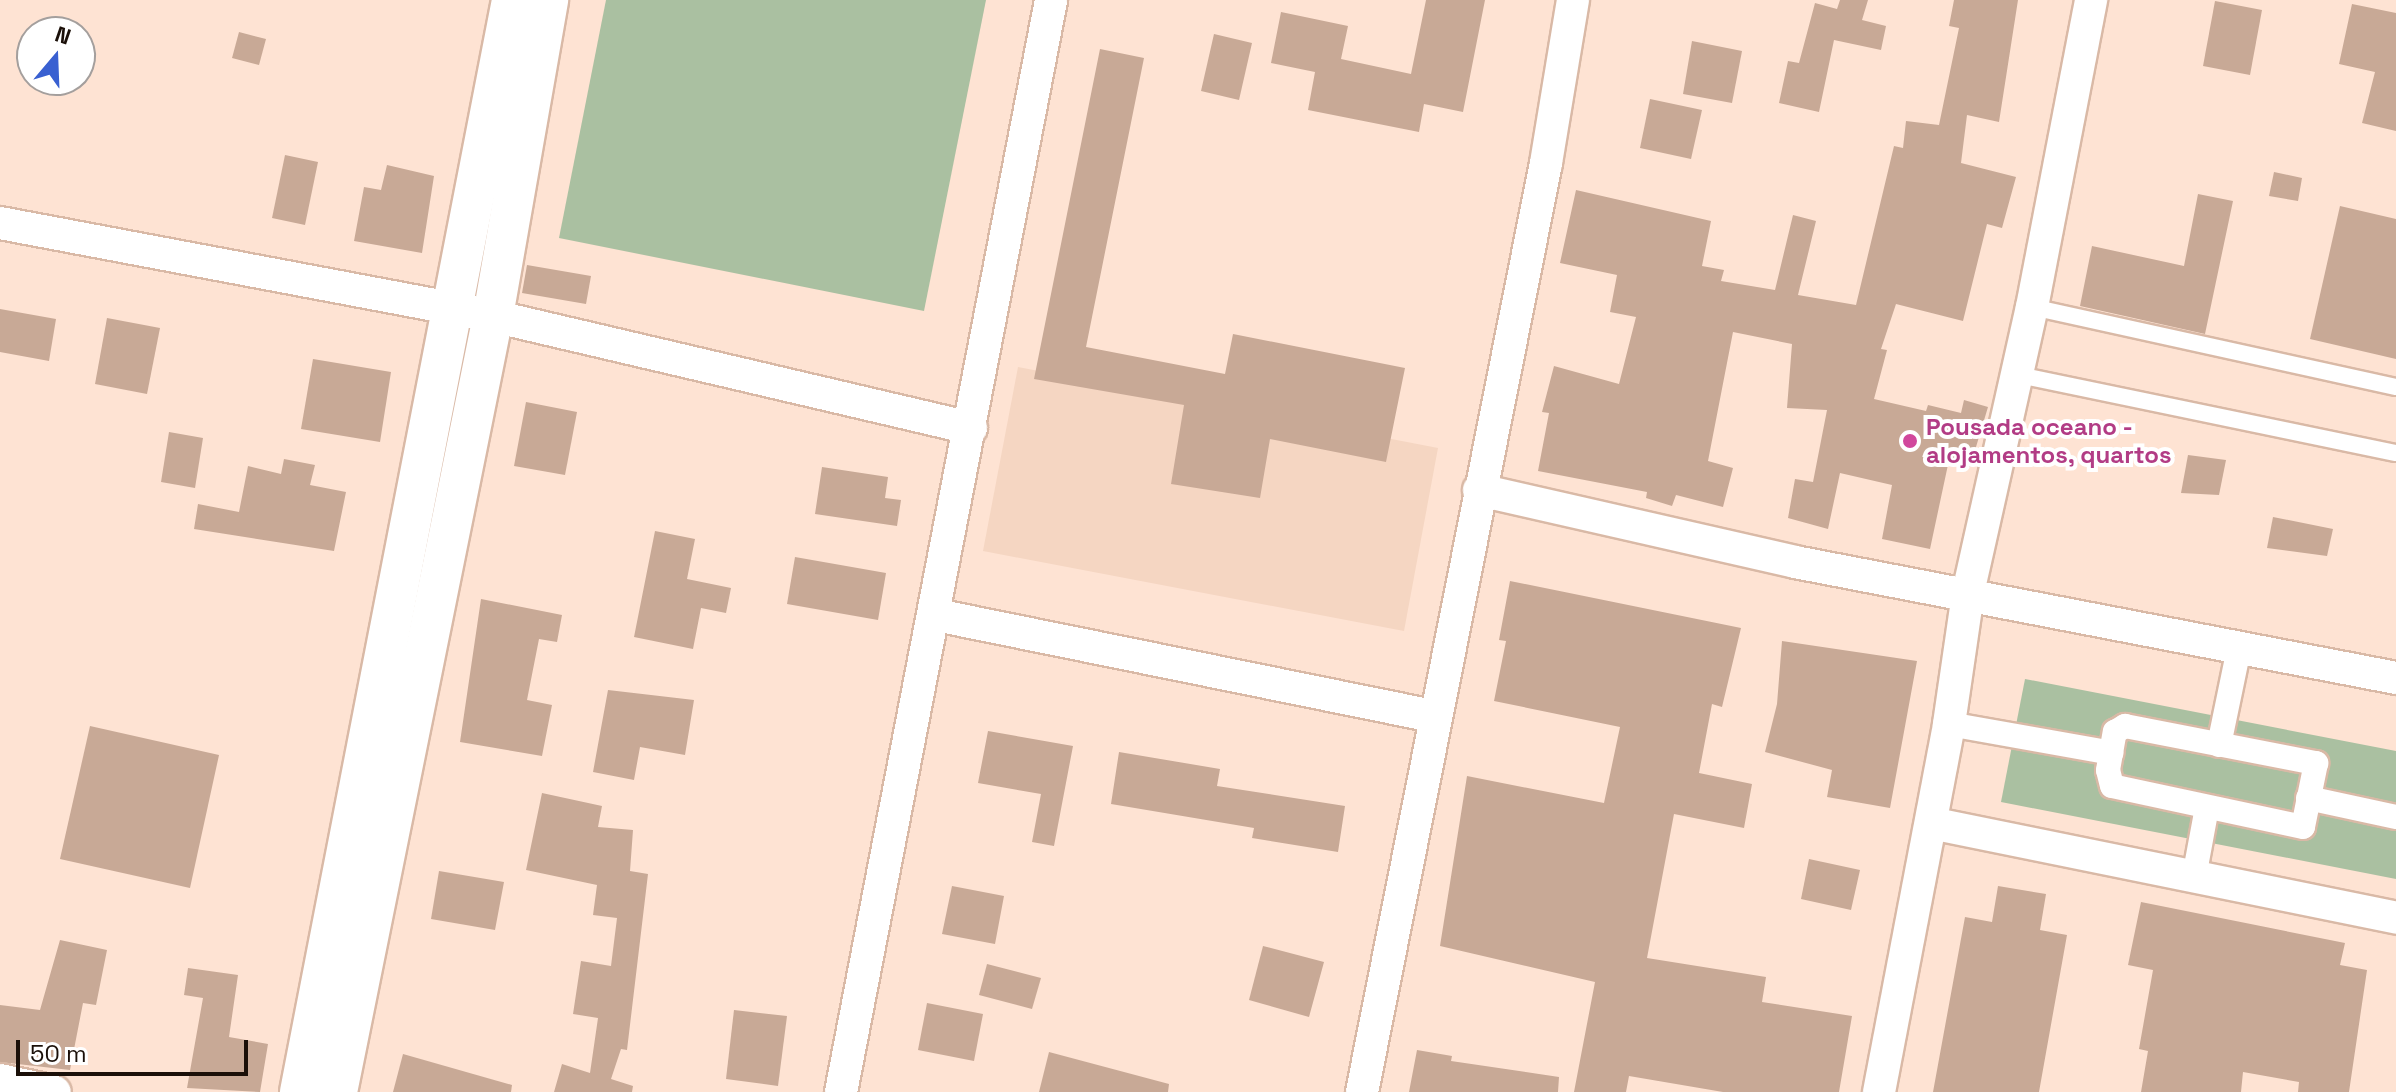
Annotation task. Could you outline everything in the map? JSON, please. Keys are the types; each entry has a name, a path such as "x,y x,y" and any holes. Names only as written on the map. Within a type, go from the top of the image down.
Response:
{"street":[{"path":"300,1092 512,0"},
{"path":"337,1092 493,316 548,0"},
{"path":"841,1092 936,615 1051,0"},
{"path":"1362,1092 1433,716 1546,163 1573,0"},
{"path":"1879,1092 1949,724 1968,593 2014,374 2032,307 2091,0"},
{"path":"0,223 493,316 971,428"},
{"path":"1479,490 1795,562 2396,678"},
{"path":"936,615 1433,716"},
{"path":"2219,745 2239,648"},
{"path":"1949,724 2111,753"},
{"path":"2125,726 2316,763 2303,827 2112,786 2111,753 2115,732 2125,726"},
{"path":"2308,798 2396,817"},
{"path":"2194,876 2207,807"},
{"path":"1931,823 2396,918"},
{"path":"0,1080 55,1092"}],"lane":[{"path":"2032,307 2396,387"},
{"path":"2014,374 2396,453"}],"shaded area":[{"path":"1018,367 1438,448 1404,631 983,551"}],"green space":[{"path":"606,0 986,0 924,311 559,238"},
{"path":"2025,679 2396,751 2396,879 2001,802"}],"building":[{"path":"1426,0 1485,0 1463,112 1424,104 1419,132 1308,110 1315,72 1271,63 1281,12 1348,26 1341,59 1411,74"},
{"path":"1840,0 1868,0 1862,20 1886,26 1881,50 1834,40 1819,112 1779,103 1788,61 1799,63 1815,3 1837,9"},
{"path":"1954,0 2018,0 1999,122 1967,115 1961,163 2016,177 2002,228 1987,224 1963,321 1896,304 1881,349 1887,350 1874,399 1926,411 1928,405 1961,413 1964,400 1988,407 1970,467 1949,460 1930,549 1882,539 1892,485 1840,473 1828,529 1788,518 1795,479 1813,482 1827,410 1787,408 1792,344 1733,332 1708,461 1733,468 1723,507 1676,495 1672,506 1646,498 1647,492 1538,471 1549,413 1542,412 1554,366 1619,384 1636,317 1610,312 1617,275 1560,263 1576,190 1711,221 1702,266 1724,270 1721,281 1775,290 1793,215 1816,221 1798,295 1856,305 1894,146 1903,148 1906,121 1939,125 1959,28 1949,26"},
{"path":"2215,1 2262,10 2250,75 2203,66"},
{"path":"2352,4 2396,13 2396,131 2362,123 2375,72 2339,64"},
{"path":"239,32 266,39 259,65 232,58"},
{"path":"1214,34 1252,43 1239,100 1201,91"},
{"path":"1692,41 1742,51 1732,103 1683,94"},
{"path":"1100,49 1144,58 1086,347 1225,374 1233,334 1405,368 1386,462 1270,439 1260,498 1171,484 1184,405 1034,379"},
{"path":"1650,99 1702,110 1691,159 1640,148"},
{"path":"285,155 318,162 305,225 272,218"},
{"path":"387,165 434,176 422,253 354,241 364,187 381,190"},
{"path":"2274,172 2302,178 2298,201 2269,196"},
{"path":"2198,194 2233,201 2205,334 2080,306 2092,246 2184,266"},
{"path":"2340,206 2396,219 2396,359 2310,339"},
{"path":"527,265 591,276 586,304 522,293"},
{"path":"0,309 56,319 49,361 0,352"},
{"path":"107,318 160,328 147,394 95,384"},
{"path":"313,359 391,372 380,442 301,429"},
{"path":"526,402 577,412 565,475 514,466"},
{"path":"169,432 203,438 195,488 161,482"},
{"path":"2188,455 2226,460 2219,495 2181,493"},
{"path":"284,459 315,465 310,485 346,492 334,551 194,529 198,504 239,512 248,466 281,474"},
{"path":"822,467 888,477 885,498 901,500 897,526 815,514"},
{"path":"2273,517 2333,529 2327,556 2267,548"},
{"path":"655,531 695,539 687,579 731,588 726,613 701,608 693,649 634,637"},
{"path":"795,557 886,573 878,620 787,604"},
{"path":"1510,581 1741,628 1722,707 1712,704 1699,773 1752,784 1744,828 1674,814 1647,958 1766,977 1762,1002 1852,1016 1839,1092 1723,1092 1629,1076 1626,1092 1574,1092 1595,982 1440,946 1467,776 1604,803 1620,727 1494,701 1506,641 1499,640"},
{"path":"481,599 562,615 557,642 539,639 527,700 552,705 542,756 460,742"},
{"path":"1782,641 1917,661 1890,808 1827,797 1832,770 1765,752 1777,704"},
{"path":"608,690 694,700 685,755 640,747 634,780 593,772"},
{"path":"90,726 219,755 190,888 60,859"},
{"path":"988,731 1073,746 1054,846 1032,842 1041,794 978,783"},
{"path":"1119,752 1220,769 1217,786 1345,806 1338,852 1252,838 1254,828 1111,804"},
{"path":"542,793 602,806 598,827 633,830 630,871 648,874 627,1050 621,1049 611,1079 633,1086 632,1092 554,1092 562,1064 590,1073 598,1018 573,1014 581,961 611,966 617,918 593,915 597,885 526,870"},
{"path":"1809,859 1860,870 1851,910 1801,899"},
{"path":"439,871 504,882 495,930 431,919"},
{"path":"952,886 1004,896 995,944 942,934"},
{"path":"1998,886 2046,894 2040,930 2067,935 2039,1092 1933,1092 1965,917 1992,922"},
{"path":"2141,902 2345,943 2340,965 2367,970 2349,1092 2298,1092 2299,1082 2243,1072 2241,1092 2141,1092 2148,1051 2139,1049 2153,970 2128,965"},
{"path":"60,940 107,950 96,1005 83,1003 70,1070 0,1062 0,1005 40,1010"},
{"path":"1263,946 1324,962 1309,1017 1249,1000"},
{"path":"987,964 1041,978 1032,1009 979,995"},
{"path":"188,968 238,975 229,1037 268,1044 260,1092 187,1088 203,998 184,995"},
{"path":"927,1003 983,1014 974,1061 918,1050"},
{"path":"734,1010 787,1016 778,1086 726,1079"},
{"path":"1417,1050 1452,1056 1451,1061 1559,1077 1558,1092 1409,1092"},
{"path":"1049,1052 1169,1084 1168,1092 1039,1092"},
{"path":"403,1054 512,1085 511,1092 393,1092"}],"place":[{"name":"Pousada oceano - alojamentos, quartos","path":"1910,441"}]}
